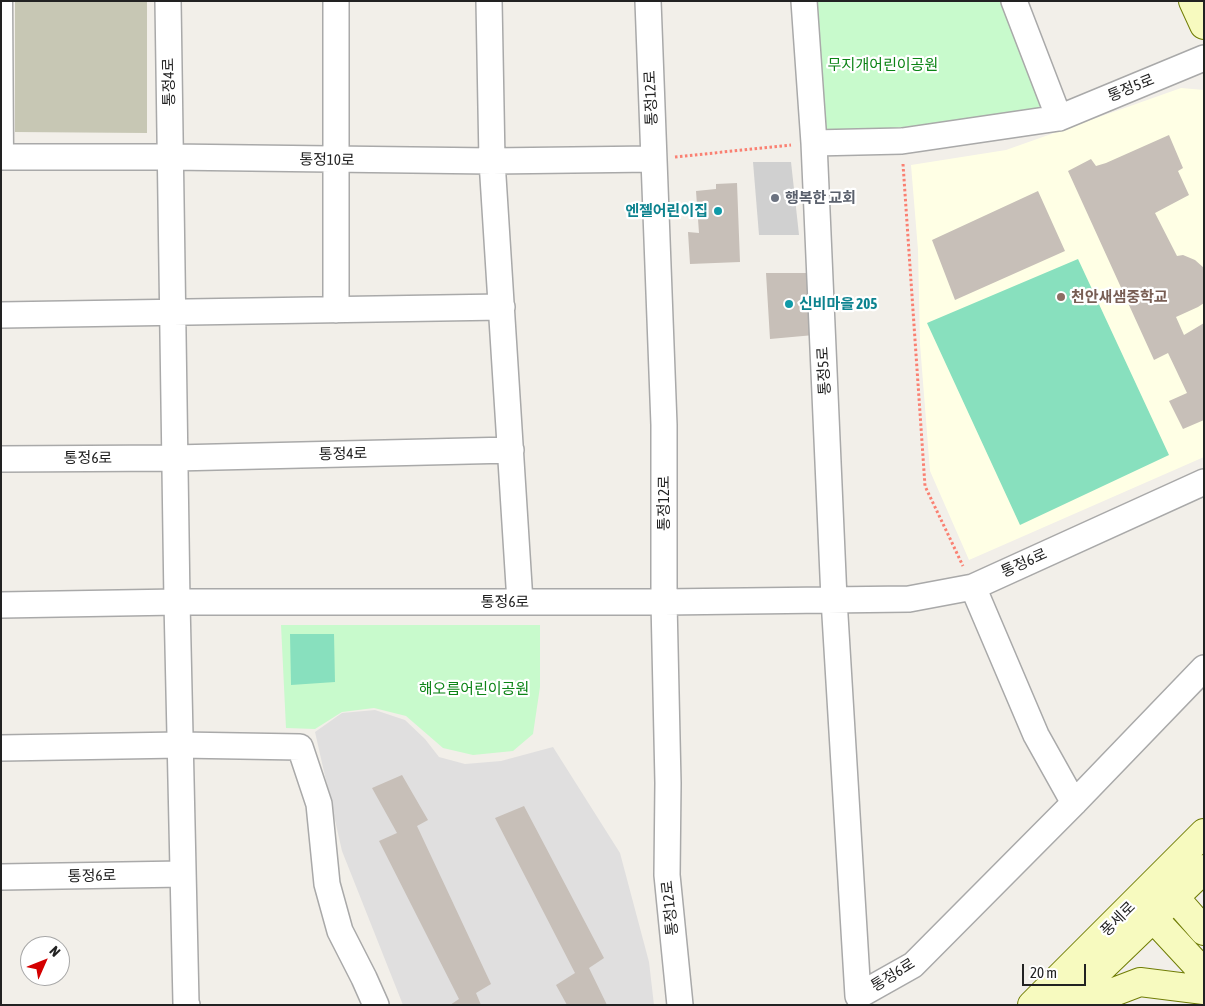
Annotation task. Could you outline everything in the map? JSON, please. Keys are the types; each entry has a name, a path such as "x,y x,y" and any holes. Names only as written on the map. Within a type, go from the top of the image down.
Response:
{"street":[{"name":"통정4로","path":"168,1 177,602"},
{"path":"336,1 336,310"},
{"path":"489,1 492,161 520,602"},
{"name":"통정12로","path":"648,1 664,425 664,602 668,783 667,875 680,1005"},
{"name":"통정5로","path":"804,1 814,143 834,599"},
{"path":"1014,1 1059,118"},
{"path":"1193,1 1204,25"},
{"name":"통정5로","path":"814,143 902,141 1059,118 1204,58"},
{"name":"통정10로","path":"4,156 492,161 653,159"},
{"path":"1,315 502,307"},
{"name":"통정4로","path":"175,458 511,450"},
{"name":"통정6로","path":"1,459 175,458"},
{"name":"통정6로","path":"1,605 177,602 664,602 909,599 973,587 1204,482"},
{"path":"973,587 1036,735 1074,803"},
{"name":"통정6로","path":"834,599 858,996 913,965 1074,803 1204,668"},
{"path":"177,602 187,1005"},
{"path":"1,748 180,745 300,747 319,804 327,884 340,931 376,1005"},
{"name":"풍세로","path":"1032,1005 1167,888 1204,833"},
{"name":"풍세로","path":"1167,888 1204,869"},
{"name":"통정6로","path":"1,877 183,874"},
{"path":"1167,888 1204,930"},
{"path":"1145,909 1196,987"},
{"name":"풍세로","path":"1063,1005 1145,909"},
{"path":"1086,1005 1098,998 1140,982 1196,987"}],"lane":[{"path":"4,156 6,1"}],"path":[{"path":"902,141 925,486 973,587"},
{"path":"653,159 814,143"}],"shaded area":[{"path":"15,1 147,1 147,133 15,132"},
{"name":"천안새샘중학교","path":"1181,88 1204,90 1204,457 969,560 930,471 920,344 918,250 911,165 1006,150"},
{"name":"행복한 교회","path":"753,162 791,162 799,235 759,235"},
{"path":"375,710 405,720 425,739 439,757 465,764 501,761 553,747 620,853 649,962 654,1005 403,1005 342,851 315,732 342,713"}],"green space":[{"name":"무지개어린이공원","path":"813,1 1007,1 1044,105 1032,114 825,135"},
{"path":"1078,259 1169,455 1020,525 927,323"},
{"name":"해오름어린이공원","path":"281,625 540,625 540,687 533,734 513,751 473,755 443,748 406,716 374,708 342,712 315,729 286,728"},
{"path":"290,634 334,634 335,682 291,685"}],"building":[{"path":"1169,135 1183,168 1178,171 1189,195 1155,213 1177,256 1183,255 1195,260 1204,268 1204,303 1176,317 1184,335 1204,323 1204,420 1183,429 1169,401 1187,393 1168,353 1154,360 1068,171 1091,159 1096,166 1106,163"},
{"name":"엔젤어린이집","path":"737,183 740,262 690,264 688,232 699,233 696,191 716,189 716,184"},
{"path":"1038,191 1065,251 955,300 932,240"},
{"name":"신비마을 205","path":"766,273 807,273 814,335 770,339"},
{"path":"402,775 428,820 417,826 491,984 476,993 481,1005 450,1005 459,999 379,841 397,833 372,788"},
{"path":"524,806 604,958 589,968 607,1005 567,1005 556,985 575,973 495,818"}],"place":[{"name":"행복한 교회","path":"775,198"},
{"name":"엔젤어린이집","path":"718,211"},
{"name":"천안새샘중학교","path":"1061,297"},
{"name":"신비마을 205","path":"789,304"}]}
